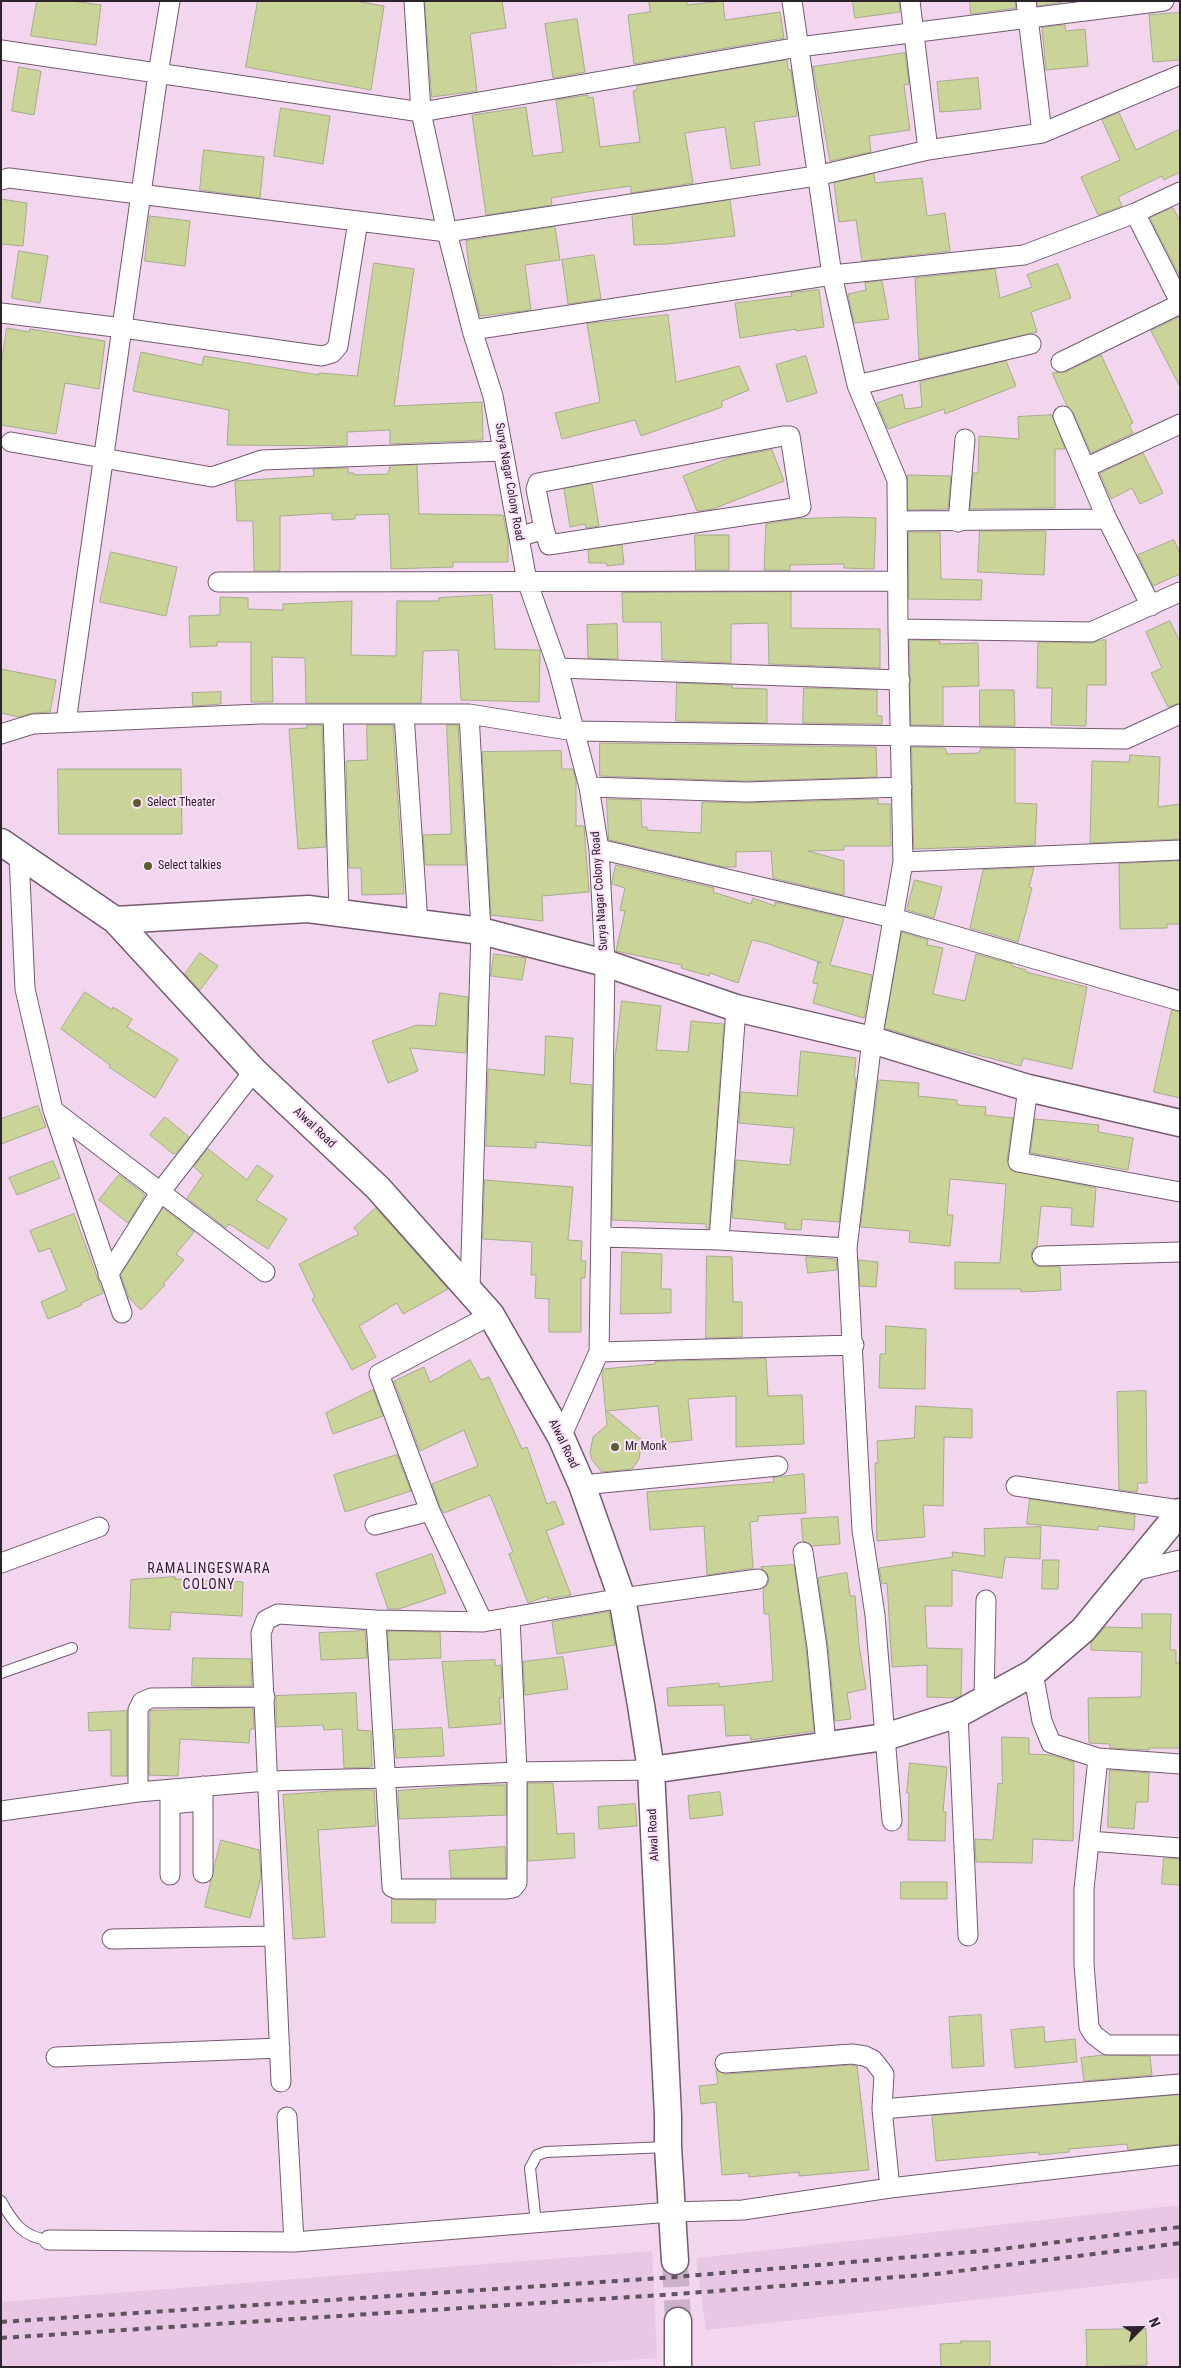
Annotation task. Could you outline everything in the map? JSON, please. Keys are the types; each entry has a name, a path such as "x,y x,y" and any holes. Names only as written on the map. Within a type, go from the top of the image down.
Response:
{"street":[{"path":"66,722 170,1"},
{"name":"Surya Nagar Colony Road","path":"414,1 421,112 447,232 472,330 493,396 527,581 558,668 589,787 599,849 605,963 598,1352"},
{"path":"792,1 816,176 832,275 857,385 898,480 898,628 903,862 872,1040 847,1248 854,1345 857,1456 862,1530 875,1615 892,1821"},
{"path":"910,1 928,150"},
{"path":"1,50 421,112 799,47 914,34 1027,10 1164,1"},
{"path":"1027,10 1042,133"},
{"path":"1,180 9,178 142,193 447,232 816,176 928,150 1042,133 1180,74"},
{"path":"472,330 832,275 1024,255 1135,213 1180,192"},
{"path":"1061,362 1180,303 1135,213"},
{"path":"1,313 322,356 332,354 338,346 358,221"},
{"path":"857,385 1031,344"},
{"path":"1063,416 1107,520 1151,606"},
{"path":"1085,468 1180,424"},
{"path":"790,436 801,507 549,545 544,530 536,488 538,483 790,436"},
{"path":"958,522 965,439"},
{"path":"11,442 212,477 262,460 503,451"},
{"path":"898,521 1107,520"},
{"path":"519,537 544,530"},
{"path":"218,582 898,582"},
{"path":"898,628 1091,632 1180,592"},
{"path":"558,668 900,680"},
{"path":"1,734 33,724 66,722 260,714 469,714 574,731 1126,739 1180,714"},
{"path":"333,714 339,912"},
{"path":"404,714 418,923"},
{"path":"469,714 481,931 470,1289"},
{"path":"589,787 746,792 902,787"},
{"path":"7,847 25,989 53,1110 122,1313"},
{"name":"Alwal Road","path":"7,847 115,920 254,1071 378,1188 470,1289 491,1315 561,1437 582,1486 622,1598 651,1770 675,2261"},
{"path":"599,849 893,918 1180,1001"},
{"path":"903,862 1180,850"},
{"path":"115,920 308,909 481,931 605,963 736,1008 872,1040 1028,1088 1180,1123"},
{"path":"719,1240 736,1008"},
{"path":"108,1275 161,1191 254,1071"},
{"path":"1028,1088 1018,1162 1180,1192"},
{"path":"53,1110 265,1272"},
{"path":"601,1237 719,1240 847,1248"},
{"path":"1042,1256 1180,1252"},
{"path":"483,1622 430,1511 379,1374 491,1315"},
{"path":"561,1437 598,1352 854,1345"},
{"path":"582,1486 778,1466"},
{"path":"1016,1486 1180,1511"},
{"path":"375,1525 430,1511"},
{"path":"1,1811 138,1792 170,1797 203,1794 267,1781 517,1772 651,1770 885,1737 958,1714 1033,1673 1083,1630 1180,1511"},
{"path":"1,1563 99,1527"},
{"path":"803,1552 817,1647 826,1744"},
{"path":"1130,1572 1180,1560"},
{"path":"281,2082 261,1633 266,1620 278,1614 376,1620 483,1622 622,1598 758,1579"},
{"path":"984,1700 986,1600"},
{"path":"376,1620 392,1887 396,1889 507,1889 513,1888 517,1883 517,1772 510,1617"},
{"path":"1033,1673 1042,1721 1051,1743 1098,1758 1180,1764"},
{"path":"138,1792 138,1710 142,1702 151,1698 265,1697"},
{"path":"958,1714 968,1936"},
{"path":"1098,1758 1084,1889 1084,1964 1089,2027 1094,2035 1106,2045 1180,2044"},
{"path":"203,1794 203,1873"},
{"path":"170,1797 170,1875"},
{"path":"1089,1841 1180,1848"},
{"path":"112,1939 274,1936"},
{"path":"56,2057 280,2048"},
{"path":"725,2063 852,2054 874,2060 884,2074 882,2109 890,2188"},
{"path":"882,2109 1180,2084"},
{"path":"287,2117 294,2242"},
{"path":"49,2240 294,2242 672,2212 743,2210 890,2188 1180,2154"},
{"path":"678,2321 678,2367"}],"lane":[{"path":"1,1673 72,1648"},
{"path":"536,2223 530,2168 537,2155 546,2152 668,2147"},
{"path":"1,2200 12,2221 20,2230 39,2239 49,2240"}],"shaded area":[{"path":"1180,2205 1180,2277 706,2330 696,2258"},
{"path":"652,2251 657,2358 532,2367 1,2367 1,2302"}],"building":[{"path":"37,1 72,1 101,5 96,45 31,36"},
{"path":"258,1 355,1 384,6 371,90 246,67"},
{"path":"425,1 502,1 506,28 470,34 477,91 432,97"},
{"path":"649,1 687,1 687,5 723,1 725,20 780,12 784,38 634,64 628,15 650,12"},
{"path":"853,1 899,1 900,12 855,18"},
{"path":"970,1 1015,1 1016,8 971,14"},
{"path":"1037,1 1063,1 1063,2 1038,6"},
{"path":"1180,13 1180,60 1153,62 1149,15"},
{"path":"577,19 585,72 553,78 545,24"},
{"path":"1065,25 1066,31 1085,29 1088,66 1046,70 1042,28"},
{"path":"905,53 909,84 904,85 910,130 869,136 871,152 830,161 813,67"},
{"path":"787,60 788,70 791,70 797,116 754,122 760,165 731,169 725,127 685,133 693,183 631,193 631,186 587,192 551,198 552,205 486,215 472,115 526,107 533,156 563,152 556,100 588,95 588,98 593,97 600,147 640,142 633,91 637,90 637,86"},
{"path":"19,67 41,71 34,115 12,111"},
{"path":"978,78 981,109 940,112 937,82"},
{"path":"281,108 330,116 323,164 274,156"},
{"path":"1119,113 1136,150 1180,129 1180,172 1164,180 1162,176 1118,197 1122,206 1098,215 1081,177 1120,160 1102,120"},
{"path":"204,150 264,157 260,198 200,190"},
{"path":"874,174 875,183 922,178 927,216 945,213 950,251 862,261 856,220 839,222 834,183"},
{"path":"1,199 27,203 23,246 1,244"},
{"path":"730,200 735,236 668,244 634,245 632,215"},
{"path":"1173,208 1180,221 1180,277 1150,218"},
{"path":"150,216 190,221 185,266 145,261"},
{"path":"555,227 560,260 525,265 531,310 480,316 470,275 466,241"},
{"path":"19,251 48,256 40,303 12,298"},
{"path":"594,255 601,299 568,304 562,260"},
{"path":"374,263 414,269 394,406 482,402 483,440 390,444 390,430 347,432 347,446 227,445 229,410 133,391 141,352 202,365 204,356 319,375 319,373 357,376"},
{"path":"1058,264 1071,298 1031,312 1037,332 919,359 915,278 995,269 1000,298 1032,287 1027,275"},
{"path":"882,281 889,319 854,323 848,294 866,290 865,283"},
{"path":"819,290 824,327 796,331 796,329 740,338 735,303 792,296 791,293"},
{"path":"668,315 676,382 739,366 749,390 722,401 722,407 641,436 635,420 562,439 555,413 600,402 587,324"},
{"path":"1180,317 1180,387 1151,331"},
{"path":"7,328 29,332 30,329 105,341 99,389 65,383 56,434 1,425 1,366"},
{"path":"1101,355 1133,423 1129,425 1133,433 1091,453 1073,412 1067,406 1052,373 1066,372"},
{"path":"806,356 817,393 787,402 776,365"},
{"path":"1006,361 1016,386 945,414 944,409 888,429 877,403 902,394 905,409 922,407 920,382"},
{"path":"1052,415 1065,449 1055,449 1055,508 970,509 973,473 978,473 979,436 1019,439 1018,417"},
{"path":"772,450 784,481 713,509 697,511 683,476 732,457"},
{"path":"1143,453 1163,493 1140,504 1132,488 1111,499 1100,474"},
{"path":"417,465 419,514 503,515 508,540 508,562 453,562 453,567 391,569 389,514 355,515 355,519 332,520 332,513 280,516 280,571 254,571 253,521 237,521 235,481 314,476 313,469 348,468 348,473 354,473 354,475 388,474 390,466"},
{"path":"908,475 951,476 948,509 908,510"},
{"path":"592,484 599,526 586,528 585,524 570,527 564,489"},
{"path":"876,518 874,569 844,568 844,564 790,565 790,570 764,570 766,524 795,519"},
{"path":"980,531 1046,531 1044,575 978,572"},
{"path":"909,532 940,532 941,579 982,580 981,600 909,599"},
{"path":"695,535 729,535 729,570 696,570"},
{"path":"1174,540 1180,554 1180,574 1153,586 1138,555"},
{"path":"622,545 624,564 607,566 606,563 589,563 588,550"},
{"path":"111,552 177,567 166,616 100,602"},
{"path":"791,592 791,628 880,629 880,668 769,664 768,623 731,624 731,663 662,660 661,622 623,622 622,593"},
{"path":"492,595 495,649 540,650 539,702 461,700 458,650 423,651 421,703 306,703 305,658 272,657 273,702 251,702 251,642 217,642 217,646 190,647 189,616 220,615 220,597 248,598 248,609 283,610 283,604 352,601 351,655 396,656 397,601 439,601 439,598"},
{"path":"1170,621 1180,642 1180,703 1168,707 1151,673 1162,668 1146,632"},
{"path":"617,624 618,659 588,658 587,625"},
{"path":"910,640 940,641 940,644 978,643 979,686 943,687 943,725 911,725"},
{"path":"1106,640 1106,685 1087,685 1086,726 1051,725 1052,688 1037,688 1038,642 1091,643"},
{"path":"1,669 56,680 50,712 32,713 19,717 1,713"},
{"path":"677,683 732,685 732,688 767,689 767,723 676,721"},
{"path":"804,688 877,690 877,716 882,716 882,724 803,723"},
{"path":"980,690 1014,690 1015,726 980,726"},
{"path":"221,692 221,704 193,706 192,693"},
{"path":"307,725 322,725 326,847 298,849 289,729 307,728"},
{"path":"367,725 393,725 404,894 362,895 361,868 349,868 346,761 367,760"},
{"path":"447,725 458,725 466,865 425,865 423,835 451,834"},
{"path":"600,743 876,747 877,777 746,781 600,776"},
{"path":"912,747 945,748 947,754 979,753 981,748 1015,749 1015,803 1037,804 1035,845 914,849"},
{"path":"561,751 562,769 573,769 576,781 576,826 584,826 589,892 542,896 543,921 491,915 482,752"},
{"path":"1130,755 1160,757 1158,807 1180,804 1180,839 1090,843 1092,761 1129,762"},
{"path":"58,769 181,769 182,834 59,834"},
{"path":"607,799 641,800 642,827 647,827 647,830 701,833 702,802 746,803 878,799 878,804 890,804 891,846 844,846 844,850 808,851 844,861 844,895 773,878 771,851 736,852 736,867 724,867 609,840"},
{"path":"1180,861 1180,924 1167,924 1167,928 1120,929 1119,864"},
{"path":"616,865 714,888 713,892 751,904 753,898 775,906 775,902 844,918 830,965 872,975 864,1018 813,1003 818,984 813,983 818,962 822,963 766,943 752,940 738,983 710,973 709,976 681,968 682,965 616,951 625,911 620,910 625,888 612,884"},
{"path":"1034,868 1029,887 1032,888 1018,942 970,928 983,870"},
{"path":"915,880 942,887 934,918 907,910"},
{"path":"902,932 928,940 927,945 943,948 933,994 965,1001 976,954 1012,964 1012,966 1026,970 1026,972 1087,987 1072,1069 1023,1058 1021,1066 946,1047 885,1028"},
{"path":"200,953 218,966 200,990 185,974"},
{"path":"494,954 526,958 522,980 491,976"},
{"path":"85,992 112,1010 113,1007 132,1019 127,1027 178,1059 155,1098 109,1067 110,1065 61,1029"},
{"path":"440,993 468,997 466,1053 410,1048 418,1071 388,1083 372,1041 417,1025 435,1026"},
{"path":"622,1001 661,1006 656,1050 688,1052 691,1021 724,1024 709,1228 706,1228 706,1224 612,1220 615,1059"},
{"path":"1172,1010 1180,1012 1180,1098 1154,1092"},
{"path":"546,1036 573,1038 570,1083 592,1085 591,1146 536,1142 536,1148 486,1146 488,1069 544,1075"},
{"path":"801,1051 856,1058 854,1078 856,1078 839,1222 802,1219 801,1230 785,1229 785,1223 732,1218 736,1160 790,1165 794,1128 739,1123 741,1092 797,1096"},
{"path":"879,1080 919,1083 918,1096 957,1100 957,1105 986,1107 985,1115 1013,1118 1007,1160 1011,1170 1096,1188 1093,1227 1071,1225 1072,1208 1041,1206 1037,1246 1032,1250 1031,1257 1035,1266 1060,1267 1061,1290 1021,1292 1021,1289 955,1289 955,1262 1000,1263 1006,1184 950,1179 947,1215 953,1215 950,1246 909,1242 910,1231 861,1227"},
{"path":"38,1106 46,1127 1,1144 1,1119"},
{"path":"165,1117 189,1137 173,1154 150,1135"},
{"path":"1035,1119 1099,1125 1098,1132 1133,1138 1128,1170 1031,1153"},
{"path":"208,1149 247,1180 257,1165 273,1176 256,1200 287,1219 268,1249 229,1224 226,1228 187,1198 203,1175 194,1167"},
{"path":"53,1161 60,1178 17,1195 9,1178"},
{"path":"119,1175 145,1195 128,1223 99,1200"},
{"path":"485,1180 573,1187 568,1240 582,1241 581,1261 586,1261 585,1278 581,1278 581,1332 549,1332 549,1299 535,1298 536,1275 531,1275 532,1242 483,1239"},
{"path":"163,1208 194,1232 176,1254 184,1260 163,1284 165,1285 141,1310 129,1298 121,1275"},
{"path":"376,1208 448,1289 403,1314 397,1303 359,1326 376,1357 352,1370 312,1299 315,1297 299,1264 359,1234 354,1228"},
{"path":"74,1214 103,1293 81,1303 82,1305 48,1319 41,1302 67,1290 50,1248 39,1252 30,1231"},
{"path":"622,1252 662,1254 661,1289 671,1289 671,1313 621,1314"},
{"path":"707,1256 732,1257 733,1302 742,1302 742,1337 706,1338"},
{"path":"806,1257 836,1259 837,1270 808,1273"},
{"path":"859,1260 878,1262 876,1287 860,1286"},
{"path":"886,1326 926,1329 925,1389 879,1388 880,1354 885,1354"},
{"path":"766,1359 768,1396 802,1395 804,1444 736,1447 736,1396 688,1399 692,1440 662,1443 658,1406 607,1411 642,1440 639,1459 632,1469 602,1472 592,1460 590,1453 593,1437 607,1425 602,1373 604,1369 655,1364 655,1362"},
{"path":"470,1360 481,1380 489,1377 522,1449 527,1447 547,1504 555,1501 564,1524 546,1531 571,1595 548,1599 547,1596 528,1603 509,1554 513,1552 490,1495 444,1513 440,1507 432,1484 478,1466 464,1430 420,1451 394,1381 424,1367 430,1382"},
{"path":"373,1390 383,1416 333,1434 326,1413"},
{"path":"1146,1391 1147,1483 1138,1483 1137,1492 1119,1490 1117,1392"},
{"path":"916,1406 972,1409 972,1438 944,1437 943,1506 923,1505 925,1537 877,1541 875,1463 878,1463 877,1441 914,1438"},
{"path":"397,1455 411,1491 345,1512 334,1475"},
{"path":"804,1474 806,1513 758,1516 758,1521 750,1522 753,1568 707,1575 704,1526 650,1530 647,1492 774,1482 773,1478"},
{"path":"1030,1499 1135,1515 1134,1530 1098,1526 1098,1530 1027,1524"},
{"path":"838,1517 840,1544 812,1546 803,1541 801,1519"},
{"path":"1041,1527 1040,1559 1005,1557 1002,1578 952,1570 952,1606 925,1606 927,1648 962,1649 961,1695 956,1698 927,1697 927,1665 892,1667 887,1583 882,1584 879,1568 953,1557 952,1552 985,1556 984,1529"},
{"path":"432,1554 446,1593 399,1609 388,1609 376,1574"},
{"path":"1043,1560 1059,1560 1058,1589 1042,1589"},
{"path":"794,1565 806,1648 814,1731 751,1740 750,1735 726,1736 724,1705 668,1706 667,1688 719,1683 719,1687 773,1681 769,1614 764,1614 763,1589 768,1584 769,1578 761,1567"},
{"path":"847,1573 850,1596 855,1596 859,1645 866,1689 847,1693 851,1719 835,1721 828,1646 818,1578"},
{"path":"175,1577 175,1579 243,1582 242,1616 171,1612 170,1630 129,1628 131,1580"},
{"path":"609,1612 615,1645 557,1654 552,1622"},
{"path":"1142,1614 1171,1614 1170,1650 1176,1650 1176,1663 1180,1663 1180,1748 1149,1748 1149,1750 1110,1748 1110,1744 1089,1743 1088,1698 1141,1697 1142,1652 1091,1650 1091,1643 1105,1627 1142,1628"},
{"path":"365,1631 367,1658 321,1660 319,1633"},
{"path":"388,1631 440,1632 441,1658 390,1660"},
{"path":"563,1657 568,1689 525,1695 523,1662"},
{"path":"193,1658 251,1659 252,1686 192,1686"},
{"path":"495,1660 495,1666 501,1665 502,1698 499,1698 501,1724 449,1728 442,1662"},
{"path":"356,1693 358,1730 371,1731 372,1767 344,1768 342,1729 324,1730 323,1725 276,1727 276,1696"},
{"path":"253,1708 254,1729 250,1729 249,1743 180,1739 178,1776 149,1775 150,1711"},
{"path":"127,1711 127,1776 111,1776 111,1730 89,1731 88,1713"},
{"path":"442,1728 444,1756 396,1758 394,1730"},
{"path":"1002,1737 1029,1738 1029,1754 1051,1755 1074,1762 1073,1841 1033,1839 1032,1863 976,1862 975,1839 993,1840 998,1783 1002,1784"},
{"path":"910,1763 947,1767 943,1812 946,1812 945,1841 908,1840 909,1793 907,1793"},
{"path":"1110,1770 1149,1773 1148,1802 1136,1802 1134,1829 1108,1827"},
{"path":"528,1783 553,1783 557,1834 574,1833 575,1858 528,1861"},
{"path":"473,1785 506,1785 506,1815 399,1819 398,1791"},
{"path":"346,1790 374,1790 376,1826 318,1830 325,1937 293,1939 283,1795"},
{"path":"720,1792 723,1815 690,1819 688,1796"},
{"path":"635,1804 637,1826 599,1829 598,1807"},
{"path":"221,1840 259,1850 261,1877 250,1918 205,1907"},
{"path":"505,1847 506,1878 451,1878 449,1851"},
{"path":"1164,1858 1180,1859 1180,1885 1162,1884"},
{"path":"901,1882 947,1882 947,1899 901,1899"},
{"path":"392,1899 436,1900 435,1923 392,1923"},
{"path":"981,2015 984,2066 952,2068 949,2017"},
{"path":"1044,2027 1045,2042 1075,2039 1077,2062 1015,2068 1011,2030"},
{"path":"1104,2055 1150,2056 1152,2075 1084,2081 1081,2058"},
{"path":"857,2066 869,2170 799,2176 799,2172 749,2177 748,2173 722,2175 716,2102 701,2104 699,2086 718,2084 716,2070 726,2074"},
{"path":"1180,2095 1180,2144 1128,2150 1127,2144 1069,2149 1069,2152 1039,2155 1039,2152 936,2161 932,2116"},
{"path":"1146,2329 1147,2365 1087,2367 1086,2330"},
{"path":"961,2341 990,2341 990,2367 941,2367 940,2344 961,2343"}],"tunnel":[{"path":"675,2261 678,2321"}],"railway":[{"path":"1,2322 676,2277 993,2250 1180,2227"},
{"path":"1,2338 677,2294 936,2274 1180,2243"}],"place":[{"name":"Select Theater","path":"137,803"},
{"name":"Select talkies","path":"148,866"},
{"name":"Mr Monk","path":"615,1447"}],"district":[{"name":"RAMALINGESWARA COLONY","path":"209,1578"}]}
